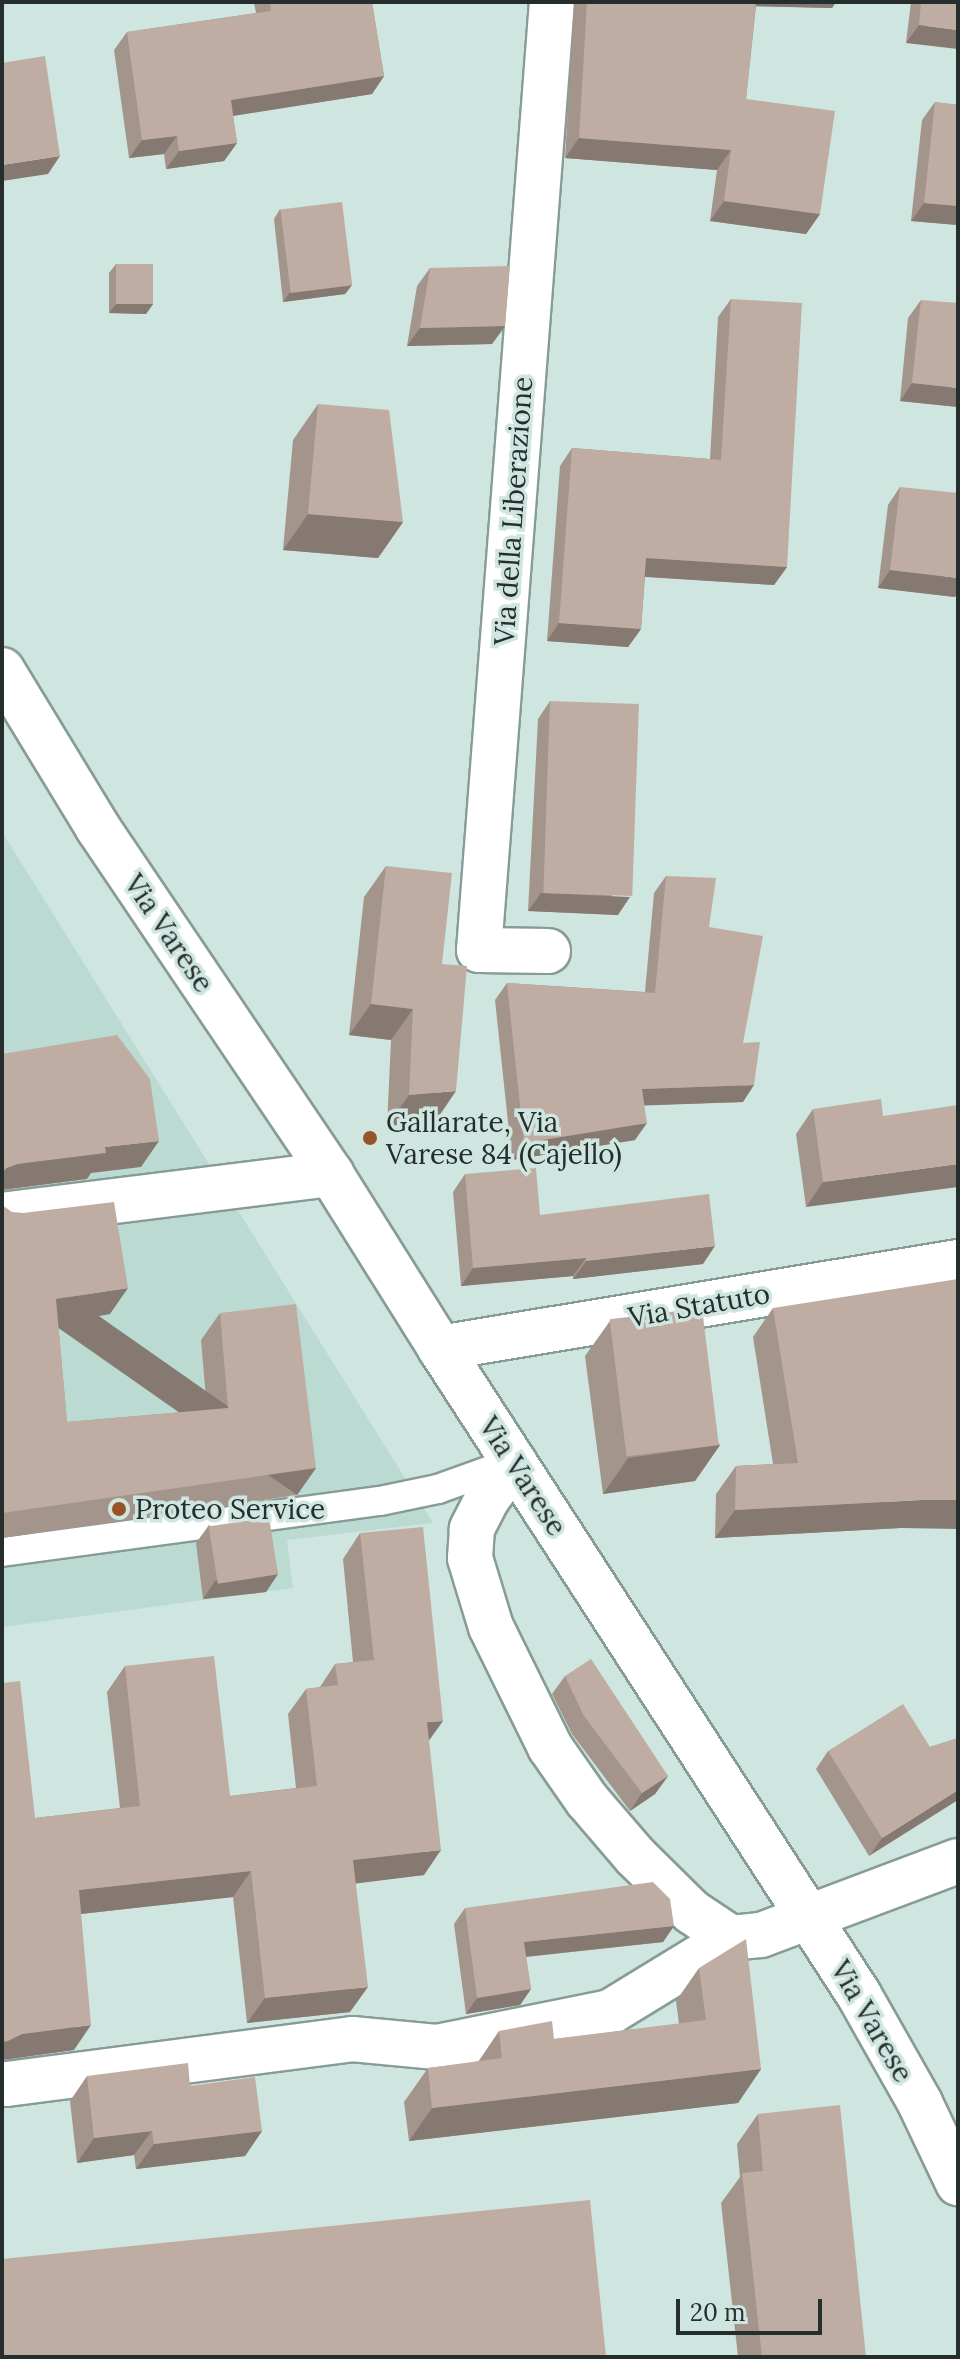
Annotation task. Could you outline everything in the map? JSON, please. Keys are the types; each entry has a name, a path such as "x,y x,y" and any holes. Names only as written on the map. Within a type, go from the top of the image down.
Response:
{"street":[{"name":"Via della Liberazione","path":"548,951 479,950 552,2"},
{"name":"Via Varese","path":"2,670 67,781"},
{"name":"Via Varese","path":"2,693 67,781 331,1174 440,1348 811,1919 894,2055 958,2183"},
{"path":"2,1215 331,1174"},
{"name":"Via Statuto","path":"440,1348 958,1262"},
{"path":"514,1462 487,1499 472,1529 470,1558 491,1627 550,1747 587,1800 663,1885 692,1912 731,1938"},
{"path":"7,2084 352,2039 437,2047 610,2012 731,1938 761,1935 811,1919 958,1861"}],"lane":[{"path":"2,1552 380,1501 438,1489 514,1462"}],"shaded area":[{"path":"2,832 433,1523 287,1540 293,1588 2,1627"}],"building":[{"path":"270,2 372,2 384,76 231,100 237,143 179,151 177,136 142,140 127,32 271,11"},
{"path":"587,2 756,2 746,99 835,111 820,214 724,201 731,150 579,138"},
{"path":"921,2 958,2 958,30 919,25"},
{"path":"45,56 60,156 2,165 2,63"},
{"path":"935,102 958,105 958,206 924,203"},
{"path":"342,202 352,285 291,293 280,210"},
{"path":"116,264 153,264 153,304 116,304"},
{"path":"510,266 505,326 420,328 430,268"},
{"path":"731,299 802,303 787,567 646,558 641,629 559,623 572,448 721,460"},
{"path":"921,300 958,303 958,388 912,383"},
{"path":"318,404 389,410 403,522 308,514"},
{"path":"900,487 958,493 958,578 890,570"},
{"path":"550,701 639,704 632,896 543,893"},
{"path":"386,866 452,873 442,964 467,966 456,1091 409,1095 413,1009 371,1004"},
{"path":"666,876 716,878 709,927 763,936 743,1043 760,1042 754,1085 642,1089 647,1123 524,1143 507,983 655,993"},
{"path":"117,1035 150,1079 159,1141 105,1147 106,1153 17,1164 2,1173 2,1054"},
{"path":"881,1099 883,1116 958,1105 958,1164 823,1182 813,1109"},
{"path":"536,1168 540,1215 709,1194 715,1246 586,1261 586,1258 473,1268 465,1174"},
{"path":"114,1202 128,1288 56,1299 67,1422 228,1408 220,1313 296,1304 316,1468 2,1513 2,1205 12,1212 23,1213"},
{"path":"958,1279 958,1500 735,1510 736,1466 798,1463 773,1308"},
{"path":"702,1308 719,1445 627,1456 610,1319"},
{"path":"269,1517 278,1574 218,1584 209,1527"},
{"path":"423,1527 443,1721 427,1722 441,1850 353,1860 368,1987 265,1998 251,1871 79,1890 91,2025 22,2034 2,2042 2,1683 20,1681 35,1818 140,1806 125,1666 214,1656 230,1796 317,1786 306,1689 338,1685 335,1664 374,1660 360,1533"},
{"path":"591,1659 668,1776 642,1793 584,1716 565,1676"},
{"path":"903,1704 930,1747 958,1738 958,1790 882,1838 828,1751"},
{"path":"653,1882 670,1899 674,1926 524,1942 531,1989 477,1998 465,1908"},
{"path":"746,1939 761,2069 432,2108 428,2068 502,2058 499,2031 552,2021 554,2039 706,2020 699,1968"},
{"path":"188,2063 190,2086 255,2077 262,2131 154,2144 152,2131 94,2138 87,2076"},
{"path":"840,2105 866,2357 762,2357 742,2173 763,2171 758,2114"},
{"path":"590,2200 606,2357 2,2357 2,2259"}],"place":[{"name":"Gallarate, Via Varese 84 (Cajello)","path":"370,1138"},
{"name":"Proteo Service","path":"119,1509"}]}
